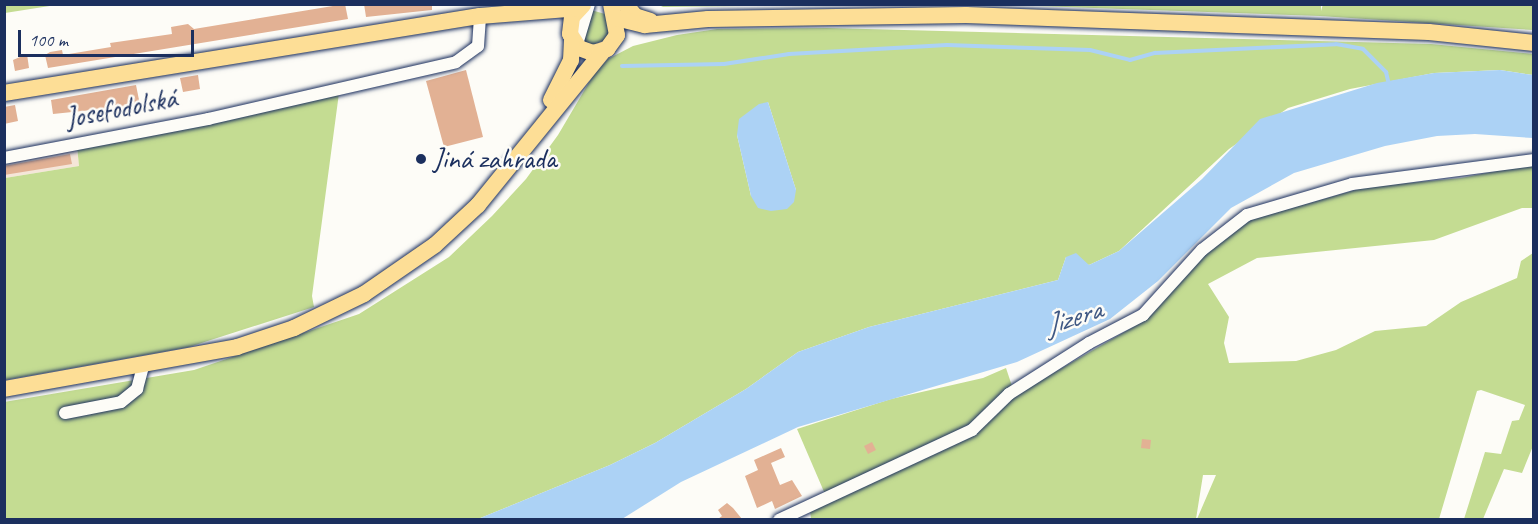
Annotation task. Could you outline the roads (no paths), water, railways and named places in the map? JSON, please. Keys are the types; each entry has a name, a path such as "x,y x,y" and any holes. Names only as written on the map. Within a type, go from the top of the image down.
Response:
{"main road":[{"path":"599,4 617,11 631,24 966,15 1429,32 1533,43"},
{"path":"530,141 569,65 573,41 570,20 585,6"},
{"name":"Josefodolská","path":"4,93 480,16 585,6"},
{"path":"4,389 143,366 268,338 318,317 380,285 462,221 606,50 617,35 617,11"},
{"name":"Josefodolská","path":"523,12 558,25 573,41"},
{"path":"573,41 589,52 606,50 665,23"}],"street":[{"name":"Josefodolská","path":"4,158 246,109 462,61 478,46 480,16"},
{"path":"779,519 972,429 1009,394 1143,315 1202,250 1247,215 1352,184 1533,160"},
{"path":"65,413 121,402 137,389 143,366"}],"water":[{"name":"Jizera","path":"1500,70 1533,75 1533,138 1475,134 1437,136 1385,146 1294,173 1231,208 1158,281 1110,319 1017,362 798,427 681,482 622,519 478,519 610,465 655,443 746,389 798,352 869,327 1058,280 1066,257 1076,253 1089,265 1119,251 1202,179 1260,119 1377,83 1434,73"},
{"path":"768,102 796,190 794,202 787,209 771,211 758,208 751,196 737,135 739,119 759,104"}],"waterway":[{"path":"622,66 724,64 789,54 947,45 1090,50 1130,60 1155,53 1336,44 1363,49 1386,72 1389,85"}],"place":[{"name":"Jiná zahrada","path":"421,159"}]}
